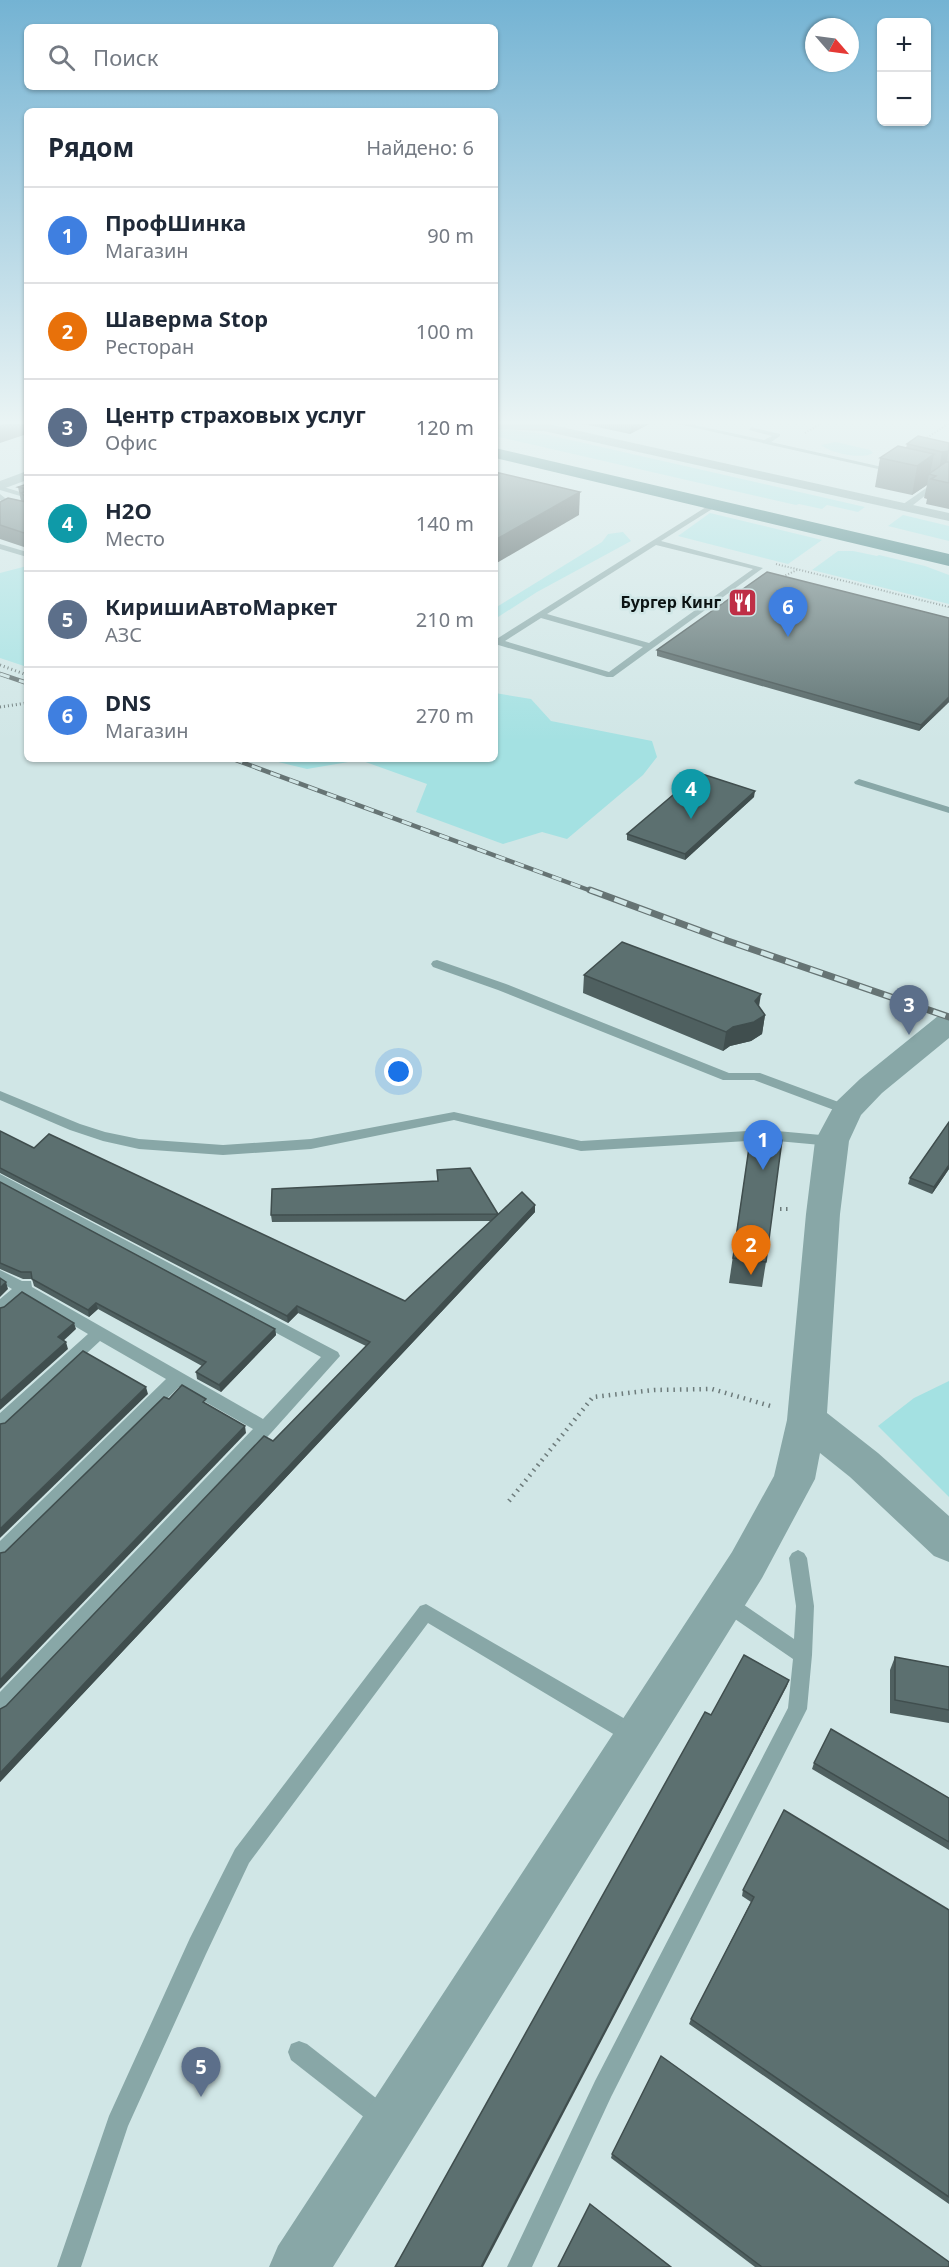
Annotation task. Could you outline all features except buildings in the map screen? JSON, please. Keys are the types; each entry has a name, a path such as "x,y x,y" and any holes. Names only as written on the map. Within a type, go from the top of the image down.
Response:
{"main road":[{"path":"822,530 949,560"},
{"path":"867,530 949,548"}],"street":[{"path":"299,2267 776,1515 794,1479 807,1420 823,1214 839,1125 871,1086 949,1023"},
{"path":"807,1420 864,1465 949,1543"}],"lane":[{"path":"654,542 759,568 610,675 498,642 654,542 673,530"},
{"path":"0,546 24,554"},
{"path":"540,615 650,646"},
{"path":"859,782 949,810"},
{"path":"437,964 502,987 728,1077 755,1076 839,1125"},
{"path":"0,1095 66,1124 103,1136 139,1144 223,1150 311,1144 454,1116 581,1146 766,1135 839,1125"},
{"path":"0,1179 332,1356 0,1705"},
{"path":"0,1275 265,1428"},
{"path":"0,1308 24,1287"},
{"path":"0,1423 99,1333"},
{"path":"0,1552 177,1378"},
{"path":"519,2267 603,2090 797,1709 803,1655 805,1606 798,1558"},
{"path":"724,1600 803,1655"},
{"path":"69,2267 117,2124 198,1946 242,1856 426,1612 637,1737"},
{"path":"299,2052 391,2123"}],"path":[{"path":"776,564 949,607"},
{"path":"777,580 798,569"},
{"path":"0,665 24,674"},
{"path":"0,708 24,704"},
{"path":"509,1501 593,1397 654,1390 712,1389 773,1406 807,1420"}],"shaded area":[{"path":"687,530 780,530 822,540 788,564 678,536"},
{"path":"903,530 949,530 949,541"},
{"path":"623,532 631,541 537,592 498,617 498,606 602,542 608,534"},
{"path":"838,551 879,555 925,566 949,575 949,604 812,570"},
{"path":"24,567 24,666 0,658 0,573"},
{"path":"498,694 531,699 551,721 652,741 657,757 643,775 567,839 542,832 503,844 416,812 427,784 366,762 498,762"},
{"path":"278,762 348,762 307,769"},
{"path":"949,1381 949,1497 878,1426 914,1398"}],"railway":[{"path":"0,674 24,682"},
{"path":"241,762 594,892"},
{"path":"590,890 728,941 949,1017"}],"place":[{"name":"Бургер Кинг","path":"742,602"},
{"name":"DNS","path":"788,637"},
{"name":"H2O","path":"691,819"},
{"name":"Центр страховых услуг","path":"909,1035"},
{"name":"ПрофШинка","path":"763,1170"},
{"name":"Шаверма Stop","path":"751,1275"},
{"name":"КиришиАвтоМаркет","path":"201,2097"}]}
